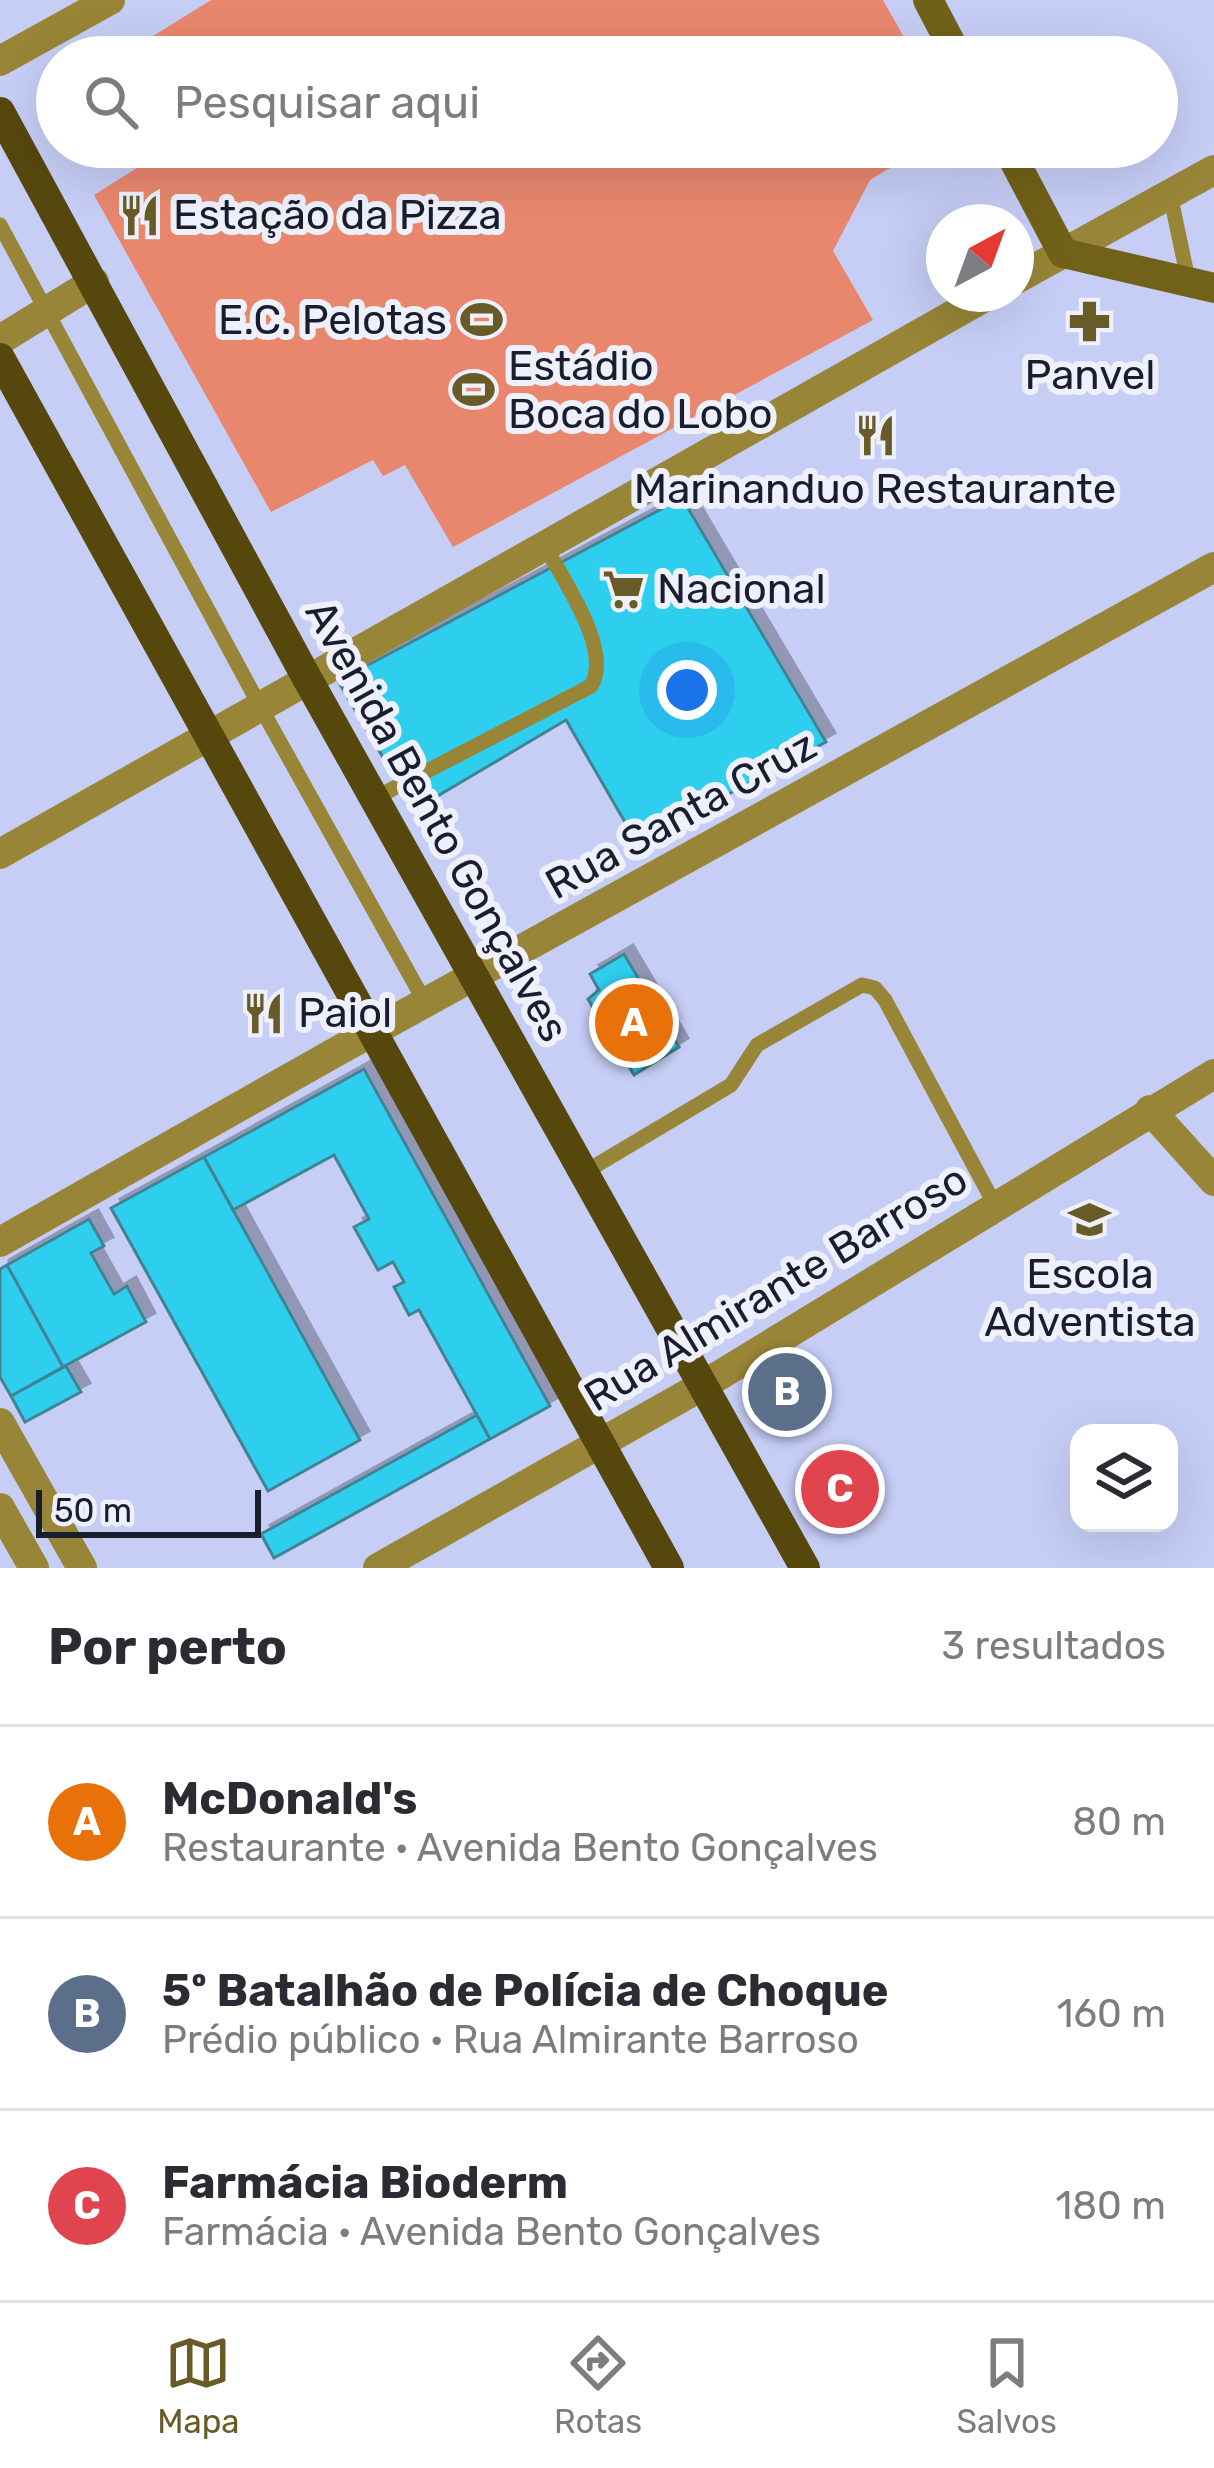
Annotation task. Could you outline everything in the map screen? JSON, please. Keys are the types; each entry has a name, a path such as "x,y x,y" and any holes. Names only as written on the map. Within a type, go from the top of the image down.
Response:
{"main road":[{"path":"928,0 947,36"},
{"name":"Avenida Bento Gonçalves","path":"0,112 308,680 805,1568"},
{"path":"1018,168 1063,253 1202,286"},
{"path":"0,358 669,1568"}],"street":[{"path":"45,36 110,0"},
{"path":"0,61 36,41"},
{"path":"1034,269 1214,170"},
{"path":"0,340 94,282"},
{"path":"0,854 958,312"},
{"name":"Rua Santa Cruz","path":"0,1242 1214,567"},
{"name":"Rua Almirante Barroso","path":"378,1568 702,1385 1214,1074"},
{"path":"1150,1110 1214,1180"},
{"path":"0,1423 82,1568"},
{"path":"0,1508 34,1568"}],"lane":[{"path":"1170,194 1202,286"},
{"path":"0,225 426,1004"},
{"path":"375,798 591,686 599,665 593,640 544,546"},
{"path":"585,1172 731,1085 757,1045 862,985 875,988 885,1000 995,1205"}],"shaded area":[{"path":"211,0 883,0 903,36 153,36"},
{"name":"Estádio Boca do Lobo","path":"137,168 890,168 870,180 833,251 873,320 453,547 405,465 383,476 373,460 271,512 94,195"}],"building":[{"name":"Nacional","path":"682,498 826,742 637,843 566,720 414,810 338,681"},
{"path":"624,954 679,1047 634,1075 588,999 599,990 590,974"},
{"path":"364,1069 550,1406 490,1439 419,1310 409,1315 394,1287 404,1282 393,1262 378,1270 354,1227 369,1219 334,1155 233,1210 204,1157"},
{"path":"204,1157 360,1440 268,1491 111,1208"},
{"path":"89,1219 104,1246 91,1253 114,1294 127,1286 146,1322 63,1367 7,1265"},
{"path":"7,1265 63,1367 11,1396 0,1377 0,1269"},
{"path":"66,1366 81,1392 25,1422 11,1396"},
{"path":"477,1415 490,1439 274,1558 261,1534"}],"place":[{"name":"Estação da Pizza","path":"139,215"},
{"name":"E.C. Pelotas","path":"481,320"},
{"name":"Panvel","path":"1090,321"},
{"name":"Estádio Boca do Lobo","path":"474,390"},
{"name":"Marinanduo Restaurante","path":"875,435"},
{"name":"Nacional","path":"623,589"},
{"name":"Paiol","path":"264,1013"},
{"name":"McDonald's","path":"634,1023"},
{"name":"Escola Adventista","path":"1090,1220"},
{"name":"5º Batalhão de Polícia de Choque","path":"787,1392"},
{"name":"Farmácia Bioderm","path":"840,1489"}]}
